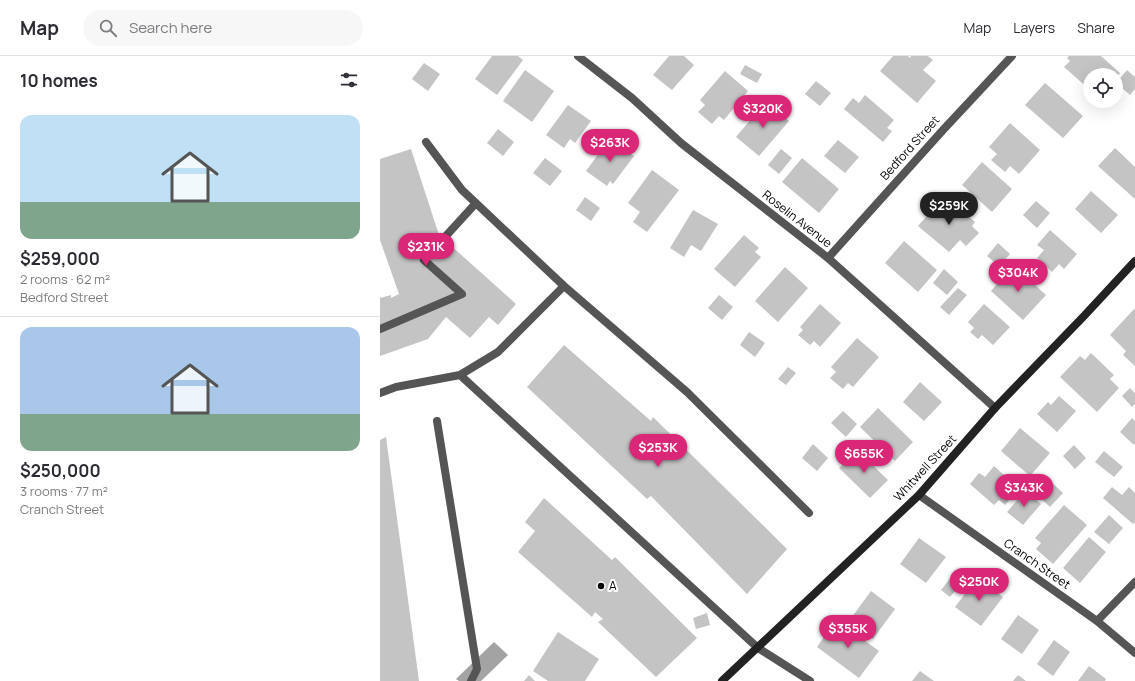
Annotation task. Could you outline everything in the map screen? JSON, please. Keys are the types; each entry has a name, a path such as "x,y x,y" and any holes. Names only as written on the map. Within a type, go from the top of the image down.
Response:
{"street":[{"name":"Roselin Avenue","path":"578,56 632,98 681,143 828,258 995,408"},
{"name":"Bedford Street","path":"828,258 1012,56"},
{"path":"426,142 462,190 564,286 687,392 809,512"},
{"path":"380,329 462,294 424,260 476,203"},
{"name":"Whitwell Street","path":"722,681 919,495 995,408 1135,261"},
{"path":"380,393 396,386 460,374 498,352 564,286"},
{"path":"460,374 758,648 810,681"},
{"path":"437,421 477,669 471,681"},
{"name":"Cranch Street","path":"919,495 1097,620 1135,653"},
{"path":"1097,620 1135,582"}],"shaded area":[{"path":"494,642 508,655 481,681 459,681 456,679"}],"building":[{"path":"492,56 518,56 523,60 497,95 475,79"},
{"path":"669,56 684,56 694,65 672,90 653,75"},
{"path":"893,56 908,56 910,58 911,56 928,56 933,60 923,70 936,81 917,103 880,71"},
{"path":"1069,56 1101,56 1114,68 1083,68 1083,84 1064,67 1070,61 1067,58"},
{"path":"424,63 440,74 428,91 412,79"},
{"path":"745,65 762,74 757,83 740,74"},
{"path":"525,70 554,91 532,122 503,101"},
{"path":"1127,70 1135,77 1135,89 1130,95 1123,89 1123,75"},
{"path":"725,71 748,91 724,120 719,116 712,124 698,112 705,105 700,100"},
{"path":"816,81 831,93 820,106 805,94"},
{"path":"1045,83 1083,116 1063,138 1025,105"},
{"path":"865,95 894,120 887,128 892,131 883,142 844,109 853,98 859,103"},
{"path":"766,101 789,121 759,156 736,137"},
{"path":"568,105 591,121 575,143 570,139 564,148 546,135"},
{"path":"1010,123 1040,150 1019,174 1010,166 1005,172 991,160 997,154 989,147"},
{"path":"498,129 514,142 503,156 487,143"},
{"path":"610,138 634,156 613,184 610,181 607,186 586,171"},
{"path":"838,140 859,157 845,173 824,156"},
{"path":"1115,148 1135,167 1135,199 1098,166"},
{"path":"411,149 439,235 516,304 498,325 489,317 470,338 446,317 428,339 380,356 380,298 391,295 391,298 399,294 380,240 380,159"},
{"path":"781,149 792,158 779,174 768,165"},
{"path":"545,158 562,171 550,186 533,173"},
{"path":"802,158 839,189 819,213 782,182"},
{"path":"982,162 1012,189 992,212 962,185"},
{"path":"652,170 679,190 647,232 633,222 640,212 628,203"},
{"path":"1091,191 1118,215 1101,233 1075,209"},
{"path":"585,197 600,208 591,221 576,210"},
{"path":"941,200 948,207 952,202 975,222 972,226 979,233 966,246 960,240 949,252 918,226"},
{"path":"1036,201 1050,213 1037,228 1023,215"},
{"path":"693,210 718,224 701,251 691,245 684,257 670,248"},
{"path":"1050,230 1077,254 1064,269 1059,264 1052,272 1037,258 1044,250 1037,245"},
{"path":"744,235 759,248 755,252 761,257 735,287 714,269"},
{"path":"904,241 937,270 918,292 885,263"},
{"path":"998,243 1010,254 999,266 987,256"},
{"path":"1013,265 1046,295 1023,320 991,291"},
{"path":"785,267 808,288 778,322 755,301"},
{"path":"944,269 958,282 947,295 933,283"},
{"path":"958,288 967,295 949,315 940,307"},
{"path":"719,295 733,307 722,320 708,308"},
{"path":"820,304 841,323 820,347 814,341 810,345 798,335 803,330 800,327"},
{"path":"984,304 1010,327 993,345 982,335 978,339 970,332 974,328 968,322"},
{"path":"1135,308 1135,366 1123,355 1126,351 1110,335"},
{"path":"749,332 765,343 755,357 740,345"},
{"path":"857,338 879,357 853,387 848,383 843,389 830,378 836,372 831,367"},
{"path":"564,345 651,421 653,417 787,549 747,594 651,496 647,499 527,387"},
{"path":"1091,353 1114,375 1110,379 1119,388 1097,412 1060,377 1080,356 1085,360"},
{"path":"788,367 796,373 786,385 778,379"},
{"path":"920,382 942,402 924,421 903,402"},
{"path":"1130,388 1135,393 1135,404 1132,407 1122,396"},
{"path":"1059,396 1076,411 1057,432 1037,414 1048,402 1051,405"},
{"path":"878,408 913,442 895,461 860,427"},
{"path":"843,411 857,424 846,437 831,423"},
{"path":"1132,418 1135,421 1134,445 1120,432"},
{"path":"1020,428 1050,453 1030,476 1001,451"},
{"path":"386,437 419,681 380,681 380,440"},
{"path":"813,444 828,458 817,471 802,458"},
{"path":"1074,445 1086,458 1075,469 1063,456"},
{"path":"857,450 888,480 870,498 839,468"},
{"path":"1104,451 1123,467 1114,477 1095,462"},
{"path":"994,466 1013,483 1006,491 1012,497 1005,505 999,500 994,505 970,484 979,473 985,477"},
{"path":"1048,479 1063,493 1050,507 1036,494"},
{"path":"1112,487 1122,495 1129,487 1135,493 1135,522 1133,524 1103,498"},
{"path":"1025,491 1041,504 1023,525 1007,512"},
{"name":"A","path":"544,498 612,560 615,557 697,638 656,677 598,622 603,619 595,612 592,617 518,552 535,531 525,522"},
{"path":"1064,505 1087,525 1053,564 1036,549 1041,543 1035,538"},
{"path":"1109,515 1123,528 1109,544 1094,532"},
{"path":"1089,537 1106,552 1080,583 1063,568"},
{"path":"919,538 946,557 926,583 900,564"},
{"path":"952,576 961,584 950,597 941,590"},
{"path":"977,578 1003,597 981,626 955,607"},
{"path":"871,591 895,609 873,639 849,621"},
{"path":"707,613 710,625 696,629 693,618"},
{"path":"1018,615 1039,630 1022,654 1001,639"},
{"path":"836,620 879,651 859,678 817,647"},
{"path":"558,632 599,659 585,681 548,681 533,671"},
{"path":"1054,640 1070,652 1053,676 1037,664"},
{"path":"1089,666 1106,679 1105,681 1078,681"},
{"path":"920,671 934,681 912,681"},
{"path":"529,675 535,681 524,681"},
{"path":"1018,675 1026,681 1013,681"}],"place":[{"name":"A","path":"601,586"}]}
